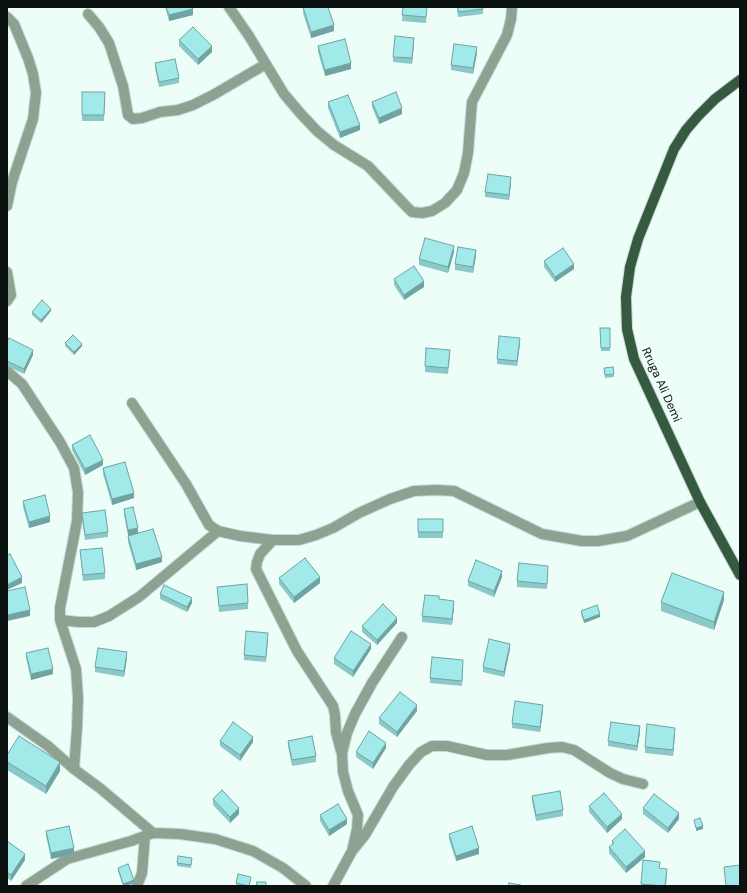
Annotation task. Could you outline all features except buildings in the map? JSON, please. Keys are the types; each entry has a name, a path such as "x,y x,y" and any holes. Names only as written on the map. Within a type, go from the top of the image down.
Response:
{"main road":[{"name":"Rruga Ali Demi","path":"740,80 698,116 686,130 674,149 638,239 630,267 626,298 627,329 634,359 700,502 740,575"}],"street":[{"path":"229,7 284,94 317,131 334,145 368,166 412,212 422,213 432,211 445,203 457,190 464,173 468,153 472,102 507,35 512,7"},
{"path":"88,14 109,43 123,86 128,115 133,119 142,118 160,112 178,110 193,105 266,64"},
{"path":"7,17 14,24 28,58 33,74 36,93 33,119 12,182 7,206"},
{"path":"7,272 11,295 7,301"},
{"path":"7,371 22,384 60,442 74,468 78,492 78,521 60,608 60,620 76,669 78,728 74,769"},
{"path":"132,403 182,477 209,525 218,532 240,536 273,540 299,540 333,528 359,513 414,491 454,491 542,534 582,541 598,541 627,536 700,502"},
{"path":"60,620 94,622 109,616 139,597 218,532"},
{"path":"273,540 260,554 256,570 297,651 333,706 336,732 342,753 343,772 348,791 358,815 357,830 352,851"},
{"path":"342,753 347,733 355,714 372,683 402,637"},
{"path":"7,717 48,746 74,769 101,789 149,835"},
{"path":"333,886 352,851 365,835 393,787 409,765 421,752 432,746 447,746 487,755 507,755 562,747 574,750 623,780 643,784"},
{"path":"26,886 68,859 110,848 149,835 180,834 215,839 253,851 283,868 306,886"},
{"path":"137,886 142,873 149,835"}]}
